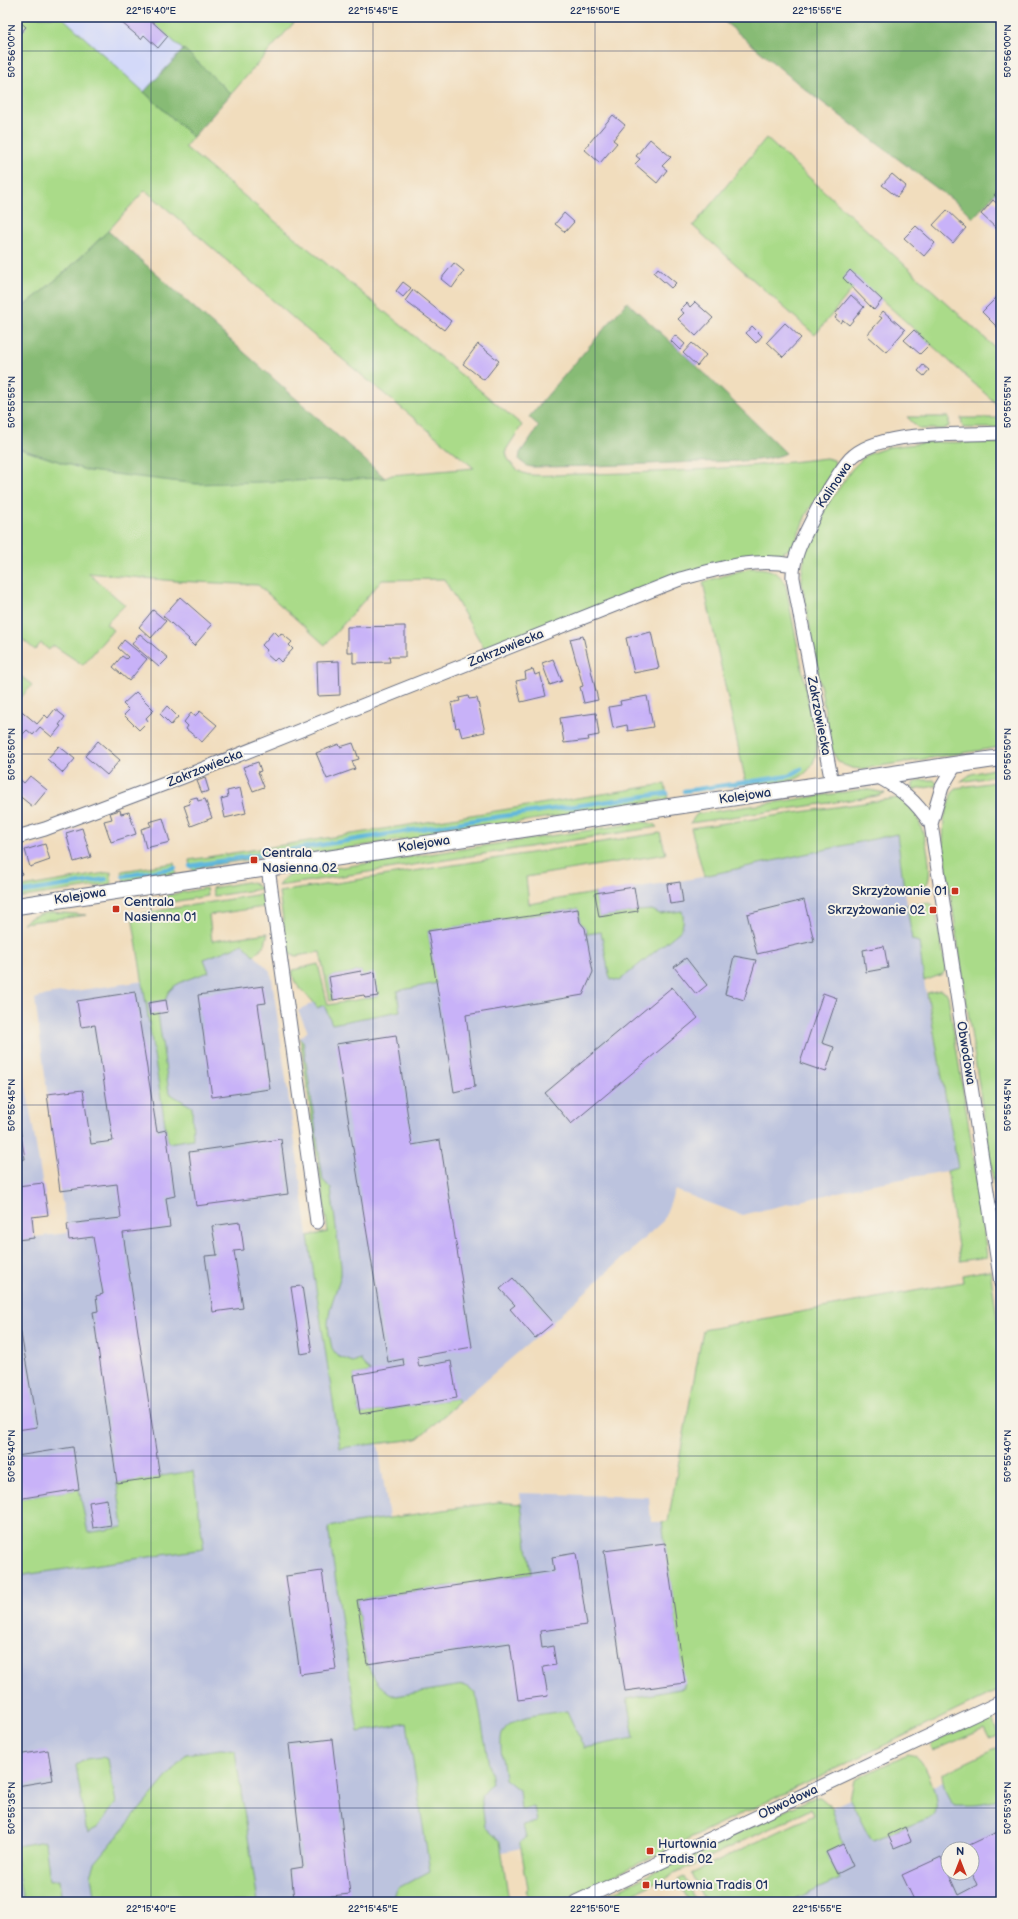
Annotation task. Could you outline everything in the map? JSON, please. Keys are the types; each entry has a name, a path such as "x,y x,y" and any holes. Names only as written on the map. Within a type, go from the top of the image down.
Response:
{"street":[{"name":"Kalinowa","path":"792,565 818,507 850,459 863,450 880,443 915,436 1001,433"},
{"name":"Zakrzowiecka","path":"17,837 44,829 184,777 680,579 750,562 771,561 792,565 793,578 832,783"},
{"name":"Kolejowa","path":"17,906 1001,758"},
{"name":"Obwodowa","path":"930,824 942,787 955,765"},
{"name":"Obwodowa","path":"877,776 891,784 918,805 930,824 1001,1283"},
{"path":"268,868 318,1222"},
{"name":"Obwodowa","path":"576,1902 1001,1702"}],"shaded area":[{"path":"62,17 147,17 184,49 144,92"},
{"path":"897,834 912,940 919,941 925,987 958,1169 868,1185 742,1215 675,1190 663,1221 535,1338 417,1439 378,1444 389,1518 498,1502 521,1504 520,1493 649,1497 651,1522 662,1522 703,1807 529,1889 521,1848 502,1852 501,1902 17,1902 17,1576 204,1549 123,1527 88,1533 79,1489 17,1499 17,1035 48,1215 32,1217 34,1237 68,1233 60,1191 35,999 47,995 144,981 243,944 271,972 308,1235 328,1232 300,1038 308,1031 298,1011 314,1002 324,1005 333,1024 397,991 411,988 401,924 697,878"},
{"path":"1001,1759 1001,1902 717,1902 830,1808 850,1799 878,1808"}],"green space":[{"path":"17,17 62,17 193,137 185,147 522,425 506,450 506,454 515,468 522,473 530,475 544,475 642,472 735,467 826,458 834,460 834,470 806,515 793,547 780,554 762,555 721,562 485,650 444,579 382,580 325,645 258,585 176,581 88,573 125,605 106,624 113,630 83,665 53,645 49,650 41,643 35,650 17,635 17,448 89,471 385,478 392,475 474,468 306,329 145,190 108,231 65,272 17,312"},
{"path":"147,17 299,17 231,94"},
{"path":"719,17 1001,17 1001,187 973,218 962,207 806,90"},
{"path":"184,49 231,94 193,137 144,92"},
{"path":"766,138 1001,353 1001,408 850,271 854,287 815,335 693,226"},
{"path":"108,231 385,478 197,484 89,471 17,448 17,336 25,329 17,321 17,312 65,272"},
{"path":"627,302 697,366 786,453 778,456 744,461 574,466 532,467 527,466 519,460 520,453 539,426 529,417"},
{"path":"907,417 949,417 949,426 943,429 919,429"},
{"path":"961,418 1001,418 1001,428 963,428"},
{"path":"933,442 1001,443 1001,747 861,769 852,768 837,760 832,750 801,578 806,548 825,509 852,469 862,459 869,454 889,447"},
{"path":"750,568 770,570 778,574 785,582 817,745 815,758 810,768 802,775 783,783 747,788 703,582"},
{"path":"17,673 32,685 17,702"},
{"path":"997,768 998,776 960,782 971,774"},
{"path":"921,780 934,780 937,784 936,786 913,790 913,783"},
{"path":"1001,781 1001,1233 943,844 944,819 951,795 956,788"},
{"path":"665,784 668,799 310,854 308,850 202,867 201,871 195,871 191,868 189,863 189,860"},
{"path":"865,789 885,793 877,796 690,823 697,814"},
{"path":"898,798 914,812 922,829 929,858 928,882 925,886 904,889 897,834 704,876 691,828"},
{"path":"644,822 654,824 657,827 278,886 283,879 289,875"},
{"path":"660,833 666,854 526,877 529,904 595,893 599,917 638,911 652,910 660,914 682,911 683,921 680,931 619,981 611,979 609,974 601,932 587,934 585,928 580,922 578,909 428,931 437,983 397,991 400,1011 332,1024 324,1005 317,1008 298,986 293,976 293,970 318,964 328,1005 378,996 362,975 361,971 329,977 333,1000 330,1001 320,952 296,956 288,954 279,892"},
{"path":"174,863 176,874 124,882 122,871"},
{"path":"111,872 111,884 17,898 17,888"},
{"path":"247,882 255,884 261,889 214,896 212,888"},
{"path":"206,888 207,896 143,907 169,895"},
{"path":"262,894 264,907 209,915 212,941 268,933 265,944 254,956 243,944 204,959 209,972 176,985 167,994 166,1000 148,1003 150,1014 158,1013 169,1093 192,1107 193,1139 168,1143 132,915"},
{"path":"932,904 935,909 946,969 943,974 924,981 919,942 912,940 907,905"},
{"path":"52,912 87,915 23,923 26,920 40,914"},
{"path":"940,990 946,992 948,996 975,1165 987,1257 960,1261 947,1171 958,1168 927,993"},
{"path":"17,996 23,1046 20,1053 17,1035"},
{"path":"300,1038 303,1041 323,1180 331,1189 341,1266 341,1275 330,1309 328,1323 332,1348 337,1356 353,1362 360,1359 364,1366 371,1372 354,1375 360,1414 457,1398 459,1402 417,1439 340,1448 308,1236 328,1232"},
{"path":"990,1270 1001,1342 1001,1689 559,1902 531,1902 525,1891 528,1889 520,1843 526,1838 523,1825 537,1822 534,1807 521,1809 519,1790 505,1779 501,1739 509,1724 528,1717 567,1711 584,1748 634,1738 627,1699 685,1688 662,1522 668,1521 703,1330 963,1282 962,1275"},
{"path":"193,1471 204,1549 17,1576 17,1499 79,1489 88,1533 123,1527 117,1483"},
{"path":"498,1502 521,1504 531,1574 357,1600 365,1655 375,1680 384,1689 396,1696 463,1685 471,1689 476,1695 492,1783 481,1795 485,1827 500,1841 509,1902 391,1902 398,1888 430,1871 407,1723 358,1732 328,1527"},
{"path":"989,1718 992,1719 998,1734 996,1737 989,1739 984,1729 933,1751 931,1748 932,1743"},
{"path":"1001,1746 1001,1795 991,1802 973,1805 955,1805 952,1803 947,1795 942,1774"},
{"path":"221,1749 235,1751 258,1902 95,1902 91,1875 95,1863 186,1754"},
{"path":"907,1754 917,1757 926,1769 933,1787 936,1812 933,1817 873,1839 869,1837 850,1799 854,1780"},
{"path":"102,1757 108,1759 116,1803 97,1828 89,1832 86,1828 76,1765 86,1759"},
{"path":"814,1797 820,1797 832,1807 843,1844 826,1852 840,1879 788,1902 705,1902 691,1873 814,1815 811,1809 615,1902 592,1902"},
{"path":"45,1841 50,1881 59,1880 62,1902 23,1902 17,1867 17,1846"},
{"path":"684,1877 696,1902 689,1902 678,1880"}],"building":[{"path":"115,17 147,17 168,36 158,48 144,35 141,39"},
{"path":"17,19 26,27 17,37"},
{"path":"613,115 625,125 613,140 617,143 600,163 584,149"},
{"path":"650,139 671,157 662,166 667,170 657,183 635,164 640,159 636,156"},
{"path":"892,174 906,186 897,197 882,185"},
{"path":"1001,187 1001,200 994,195"},
{"path":"993,200 1001,207 997,213 1001,217 1001,225 997,229 981,214"},
{"path":"947,210 966,228 953,243 933,225"},
{"path":"564,213 574,222 565,232 555,224"},
{"path":"916,226 935,243 924,256 904,238"},
{"path":"454,263 464,271 452,288 441,279"},
{"path":"658,268 676,283 671,288 654,273"},
{"path":"850,270 882,300 874,310 843,278"},
{"path":"403,282 411,288 403,297 396,291"},
{"path":"413,290 451,321 444,330 405,301"},
{"path":"851,295 864,307 849,325 843,320 841,323 835,318 837,315 835,314"},
{"path":"997,297 1001,301 1000,330 982,312"},
{"path":"695,302 713,318 696,336 678,319 684,313 680,310 687,303 690,307"},
{"path":"883,311 905,330 886,352 867,335 882,318 879,316"},
{"path":"785,323 801,338 783,357 767,342"},
{"path":"752,326 762,336 756,343 746,333"},
{"path":"914,330 930,344 920,354 904,340"},
{"path":"675,335 685,344 680,350 671,341"},
{"path":"692,343 706,355 697,366 683,353"},
{"path":"478,344 499,361 484,380 463,364"},
{"path":"923,365 929,370 924,376 918,371"},
{"path":"180,597 212,625 194,646 188,640 189,639 163,616"},
{"path":"153,610 166,621 151,638 139,627"},
{"path":"405,626 405,657 389,657 390,662 353,663 353,652 347,652 347,627"},
{"path":"274,631 279,636 281,633 292,642 289,645 293,649 281,662 277,658 274,661 265,653 267,650 262,645"},
{"path":"651,632 659,668 634,673 626,638"},
{"path":"140,634 168,658 159,667 132,644"},
{"path":"583,636 598,700 584,703 580,687 583,686 570,639"},
{"path":"124,640 147,659 129,681 113,667 122,656 126,659 128,657 118,648"},
{"path":"553,659 562,681 550,685 542,663"},
{"path":"339,661 340,695 318,696 317,662"},
{"path":"533,669 535,675 540,673 546,696 521,702 516,681 526,679 525,672"},
{"path":"136,692 154,710 146,718 148,721 139,730 124,715 129,710 123,704"},
{"path":"468,696 469,699 477,698 485,732 462,737 459,727 456,728 451,703 460,701 459,698"},
{"path":"647,696 653,727 628,731 627,725 613,728 609,707 621,705 620,701"},
{"path":"167,706 178,717 171,725 160,714"},
{"path":"17,707 37,724 45,715 48,718 55,709 65,717 59,725 61,726 52,737 40,727 33,735 27,730 21,736 17,732"},
{"path":"200,711 217,725 202,742 186,729 188,726 184,722 191,713 195,716"},
{"path":"596,713 599,735 588,737 589,740 564,743 560,718"},
{"path":"98,741 120,760 107,775 85,756"},
{"path":"353,743 359,759 352,761 355,769 327,779 316,753 339,744 340,747"},
{"path":"59,746 75,759 63,773 47,759"},
{"path":"258,762 261,771 258,772 264,787 253,791 243,767"},
{"path":"30,776 47,790 33,807 17,794 17,777 24,783"},
{"path":"205,778 209,791 202,793 197,781"},
{"path":"240,788 246,813 225,818 221,799 228,797 227,791"},
{"path":"197,797 198,801 205,799 212,818 191,826 184,806 190,804 189,799"},
{"path":"120,810 121,814 129,812 136,834 111,842 104,821 112,819 110,813"},
{"path":"163,818 170,842 146,848 141,829 151,826 149,822"},
{"path":"82,828 91,857 74,862 66,833"},
{"path":"45,844 50,860 30,867 25,850"},
{"path":"17,858 22,874 17,876"},
{"path":"680,882 683,902 670,904 667,884"},
{"path":"634,887 638,911 599,917 595,893"},
{"path":"804,900 814,941 757,954 747,914"},
{"path":"578,909 580,922 585,928 593,972 583,995 466,1015 475,1087 454,1092 428,931"},
{"path":"884,946 888,968 866,972 863,950"},
{"path":"734,956 756,960 744,1000 725,994"},
{"path":"686,958 707,985 696,994 674,967"},
{"path":"361,971 362,975 375,972 378,996 365,998 364,995 333,1000 329,977"},
{"path":"263,986 266,1003 258,1004 270,1089 212,1097 198,995"},
{"path":"672,987 698,1018 571,1124 545,1093"},
{"path":"135,992 157,1132 166,1130 175,1196 166,1198 170,1227 123,1233 160,1477 117,1483 93,1312 98,1311 96,1296 103,1294 93,1237 69,1240 67,1224 121,1218 117,1184 60,1191 47,1094 83,1090 91,1144 113,1141 95,1025 81,1027 77,1001"},
{"path":"823,993 837,998 822,1043 834,1047 826,1072 800,1063"},
{"path":"166,1000 168,1012 150,1015 148,1003"},
{"path":"396,1035 412,1145 440,1140 472,1347 417,1357 419,1367 451,1361 457,1398 360,1414 354,1375 404,1366 403,1359 388,1362 336,1044"},
{"path":"17,1129 20,1129 25,1159 17,1161"},
{"path":"281,1139 288,1194 196,1206 189,1152"},
{"path":"43,1183 48,1215 32,1217 34,1238 17,1240 17,1186"},
{"path":"240,1222 244,1250 234,1251 243,1308 213,1312 205,1256 217,1255 212,1226"},
{"path":"513,1278 553,1323 535,1338 510,1309 515,1305 500,1289"},
{"path":"302,1286 312,1352 301,1354 291,1287"},
{"path":"17,1310 37,1427 17,1430"},
{"path":"73,1447 79,1489 17,1499 17,1456"},
{"path":"107,1499 111,1525 93,1528 89,1502"},
{"path":"665,1543 685,1683 625,1691 604,1551"},
{"path":"576,1553 587,1625 540,1631 542,1648 553,1646 556,1665 543,1667 548,1696 518,1700 510,1643 367,1664 357,1600 554,1571 552,1557"},
{"path":"322,1571 336,1669 300,1674 286,1576"},
{"path":"332,1739 350,1894 294,1900 291,1869 303,1867 289,1744"},
{"path":"48,1750 53,1780 17,1786 17,1755"},
{"path":"905,1827 911,1841 894,1848 888,1835"},
{"path":"1001,1830 1001,1902 915,1902 902,1875 940,1857 940,1881 952,1881 958,1895 977,1885 975,1881 980,1881 980,1841 978,1841"},
{"path":"843,1844 853,1866 837,1874 826,1852"}],"waterway":[{"path":"684,791 789,776 801,769"},
{"path":"190,866 476,820 667,793"},
{"path":"123,876 175,868"},
{"path":"17,893 106,879"}],"place":[{"name":"Centrala Nasienna 02","path":"254,860"},
{"name":"Skrzyżowanie 01","path":"955,891"},
{"name":"Centrala Nasienna 01","path":"116,909"},
{"name":"Skrzyżowanie 02","path":"933,910"},
{"name":"Hurtownia Tradis 02","path":"650,1851"},
{"name":"Hurtownia Tradis 01","path":"646,1885"}]}
